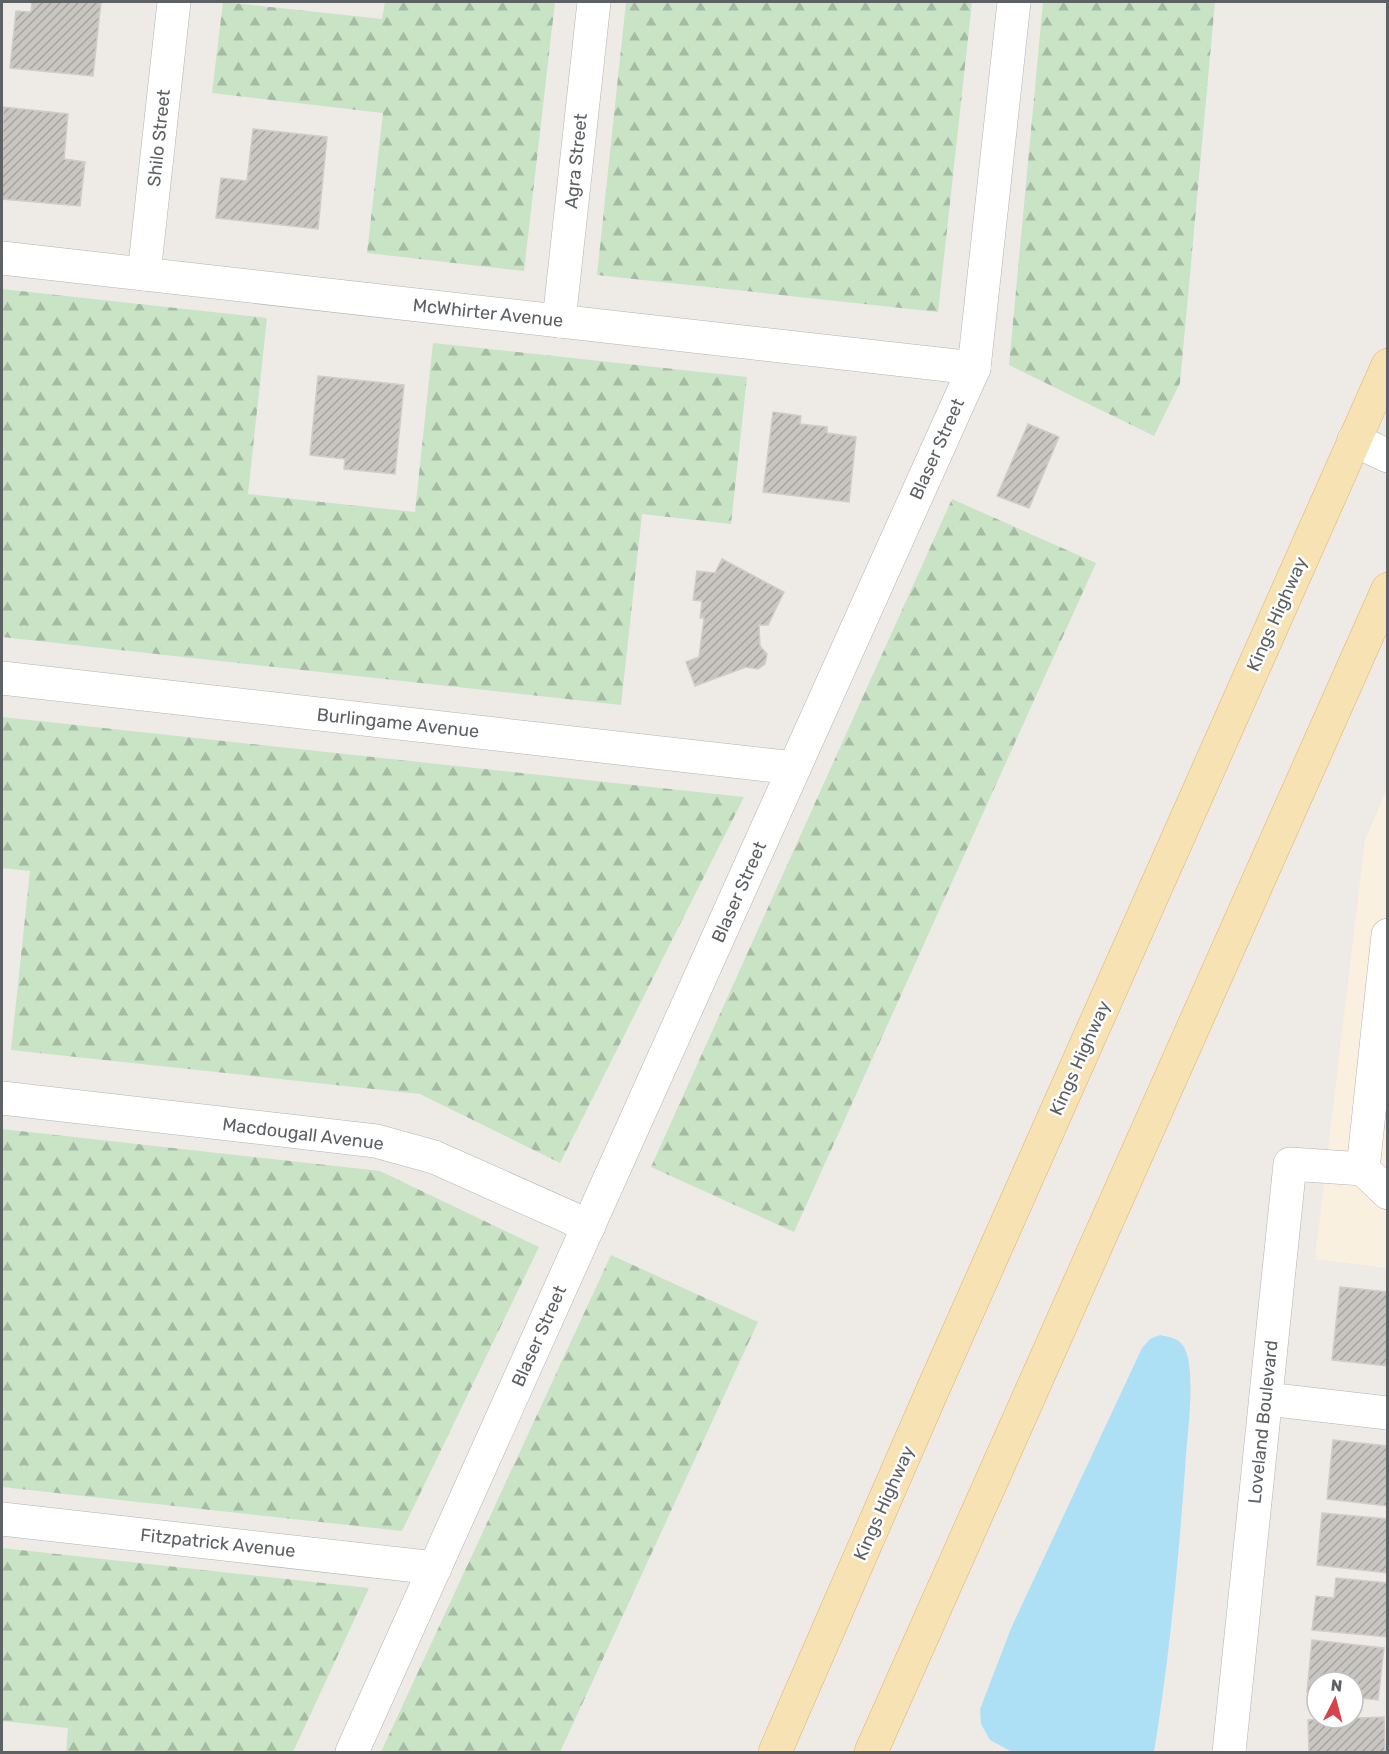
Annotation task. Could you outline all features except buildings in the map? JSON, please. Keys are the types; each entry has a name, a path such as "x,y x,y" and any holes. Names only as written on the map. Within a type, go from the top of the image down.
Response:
{"main road":[{"name":"Kings Highway","path":"775,1752 934,1387 1388,365"},
{"path":"871,1752 1388,589"}],"street":[{"name":"Shilo Street","path":"144,274 174,2"},
{"name":"Agra Street","path":"559,321 594,2"},
{"name":"Blaser Street","path":"352,1752 974,368 1014,2"},
{"name":"McWhirter Avenue","path":"2,258 974,368"},
{"path":"1354,440 1388,456"},
{"name":"Burlingame Avenue","path":"2,678 794,768"},
{"path":"1388,935 1363,1169 1388,1193"},
{"name":"Macdougall Avenue","path":"2,1098 376,1141 434,1157 589,1226"},
{"name":"Loveland Boulevard","path":"1229,1752 1290,1164 1363,1169"},
{"path":"1266,1399 1388,1413"},
{"name":"Fitzpatrick Avenue","path":"2,1519 435,1568"}],"shaded area":[{"path":"1387,789 1387,1268 1315,1259 1365,840"}],"green space":[{"path":"223,2 382,19 385,2 555,2 524,271 367,253 383,113 212,93"},
{"path":"626,2 972,2 938,312 597,275"},
{"path":"1043,2 1215,2 1180,383 1154,436 1009,365"},
{"path":"2,289 267,318 248,494 415,512 433,343 747,377 731,524 642,514 621,705 2,637"},
{"path":"952,499 1096,563 794,1232 651,1167"},
{"path":"2,717 744,797 560,1163 420,1094 11,1050 30,871 2,868"},
{"path":"2,1129 380,1171 539,1247 402,1531 2,1487"},
{"path":"611,1255 758,1322 560,1752 381,1752"},
{"path":"2,1548 369,1588 293,1752 66,1752 68,1728 2,1721"}],"water":[{"path":"1160,1335 1177,1340 1184,1347 1190,1369 1190,1400 1173,1605 1154,1752 1012,1752 990,1740 981,1724 980,1709 1012,1626 1142,1348 1150,1339"}]}
